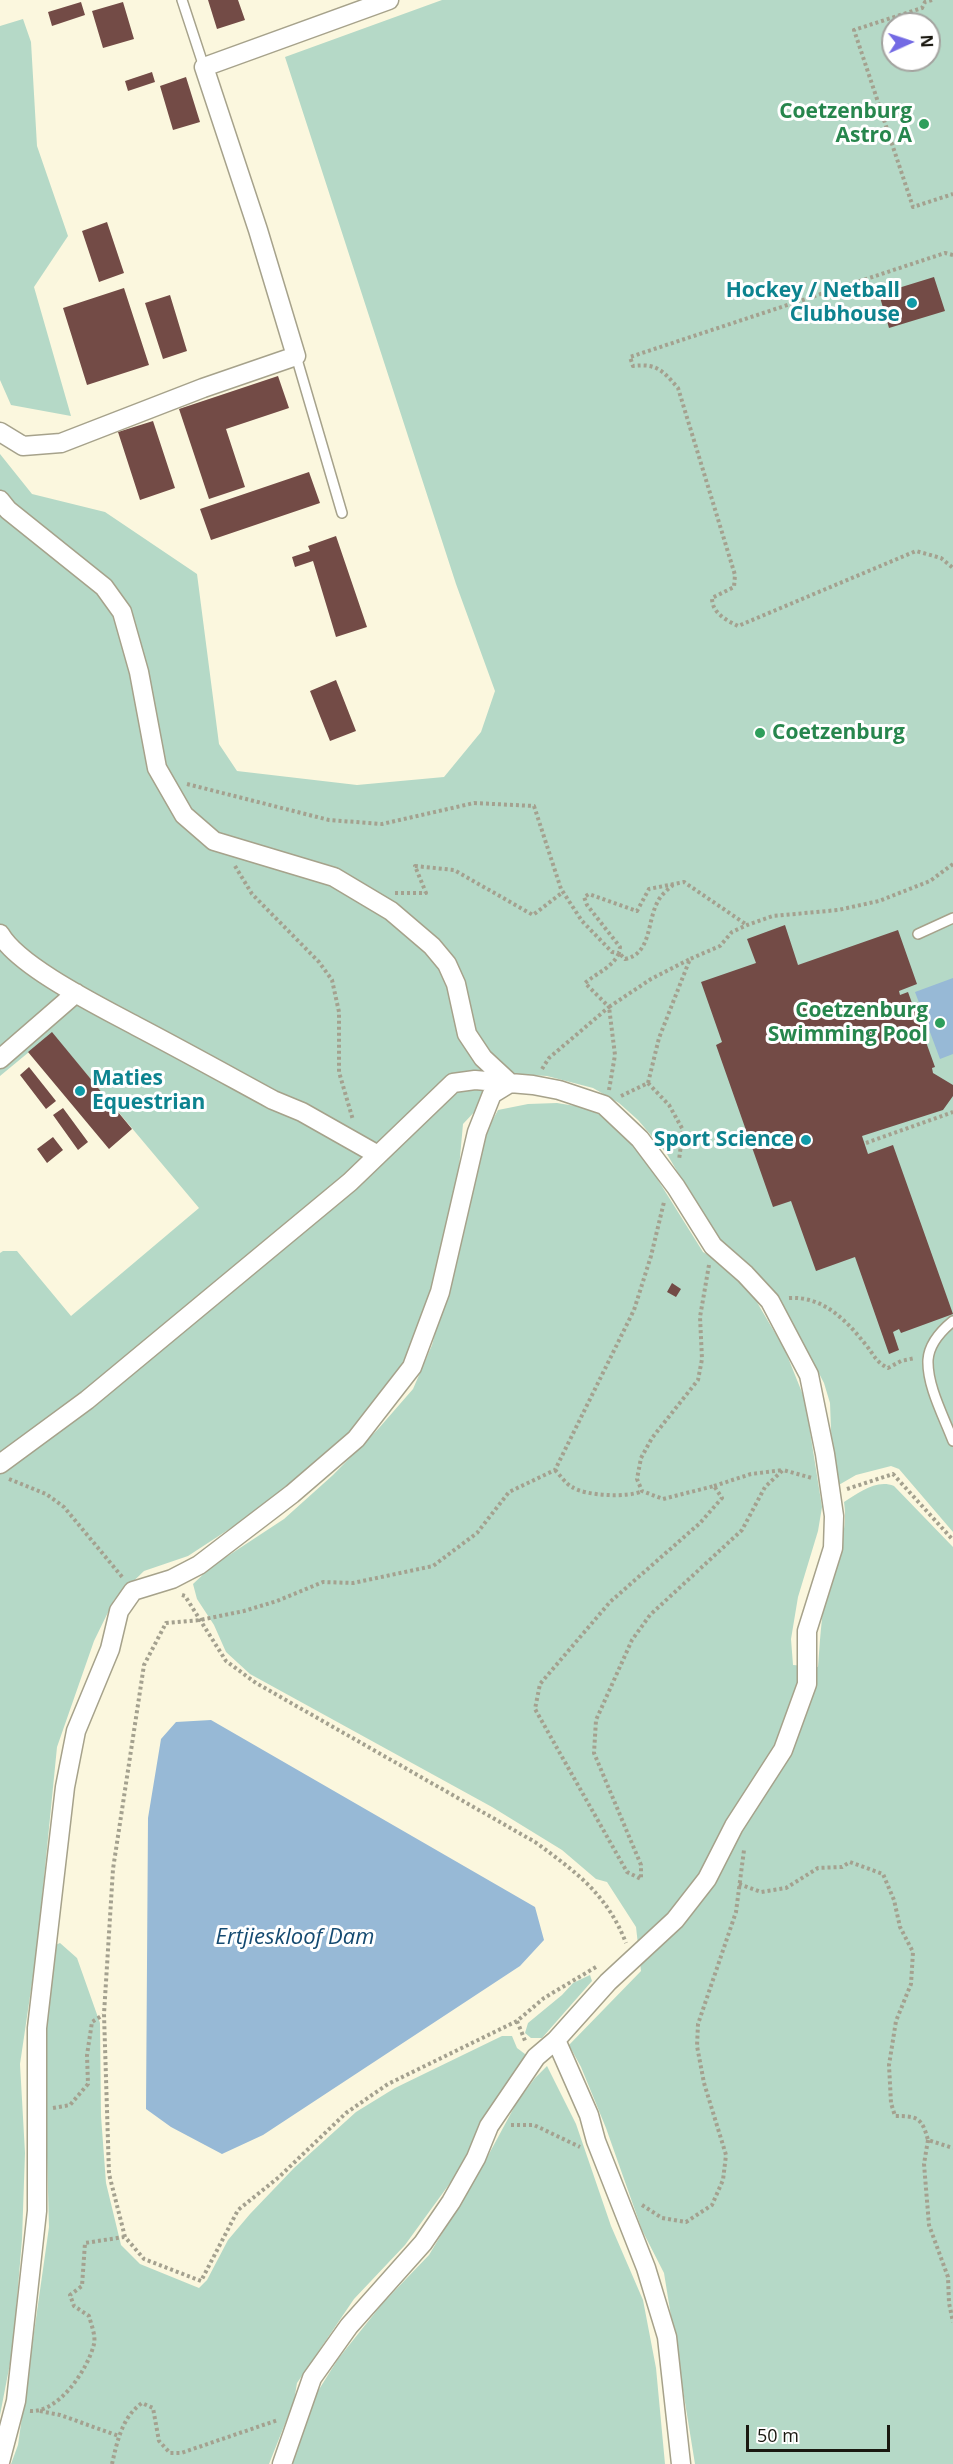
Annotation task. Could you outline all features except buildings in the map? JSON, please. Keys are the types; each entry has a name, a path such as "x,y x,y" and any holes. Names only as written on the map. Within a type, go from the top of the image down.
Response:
{"street":[{"path":"0,432 23,446 61,443 203,387 296,356 244,186 204,68 389,0"},
{"path":"0,500 8,510 104,587 122,612 139,672 158,768 184,816 214,841 334,878 391,911 432,946 447,964 456,984 466,1034 483,1058 510,1083"},
{"path":"0,934 4,942 26,960 76,993 273,1100 302,1112 378,1155"},
{"path":"0,1059 76,993"},
{"path":"0,1464 87,1400 350,1182 453,1083 475,1080 533,1085 559,1090 604,1104 640,1140 676,1187 713,1246 745,1274 770,1301 809,1375 820,1425 834,1516 833,1548 807,1631 807,1684 783,1750 734,1826 707,1879 675,1920 608,1982 556,2040 536,2057 489,2126 476,2158 451,2202 423,2243 349,2326 312,2378 282,2464"},
{"path":"0,2462 14,2409 37,2211 37,2028 65,1787 76,1731 110,1650 119,1611 133,1591 172,1579 198,1565 292,1494 356,1439 412,1367 440,1292 477,1132 492,1094 510,1083"},
{"path":"556,2040 589,2115 646,2268 667,2337 681,2464"}],"lane":[{"path":"182,0 204,68"},
{"path":"296,356 342,513"},
{"path":"918,934 953,918"},
{"path":"953,1321 935,1340 928,1359 935,1394 953,1441"}],"path":[{"path":"932,0 925,2 922,8 854,30 913,207 953,194"},
{"path":"953,255 945,253 630,357 633,366 648,364 663,371 678,388 735,575 734,587 712,598 712,603 721,617 738,626 916,551 941,558 953,568"},
{"path":"163,778 328,820 382,824 474,803 534,806 564,892 582,921 612,952 619,953 625,959 635,957 642,950 657,903 674,884"},
{"path":"234,864 252,894 319,962 332,980 339,1012 339,1072 352,1113 354,1141"},
{"path":"533,1085 549,1058 609,1006 651,979 720,946 732,932 747,924 773,916 838,910 879,901 930,881 953,864"},
{"path":"392,892 426,893 415,866 454,870 532,915 564,892"},
{"path":"604,1104 612,1082 615,1055 609,1006 585,983 597,972 613,965 620,946 587,905 584,897 589,894 595,895 637,911 649,889 684,882 747,924"},
{"path":"648,1083 659,1038 690,959"},
{"path":"604,1104 648,1083"},
{"path":"608,1982 597,1966 544,1998 517,2021 388,2084 346,2114 279,2177 238,2210 201,2281 144,2259 125,2237 109,2174 104,2014 113,1869 144,1665 166,1623 200,1620 244,1611 277,1601 323,1582 353,1583 433,1566 477,1533 509,1492 555,1470 634,1310 666,1198 676,1187 683,1130 669,1105 648,1083"},
{"path":"866,1143 953,1112"},
{"path":"713,1246 700,1317 702,1359 698,1380 652,1438 641,1458 637,1479 642,1491 663,1499 751,1474 783,1470 811,1478 831,1496 866,1481 893,1474 953,1540"},
{"path":"770,1301 792,1297 823,1304 849,1324 876,1362 888,1368 909,1360 928,1359"},
{"path":"555,1470 573,1488 601,1494 632,1496 642,1491"},
{"path":"714,1486 722,1498 700,1523 610,1602 540,1684 538,1692 535,1709 627,1872 641,1879 641,1865 594,1753 596,1720 638,1631 650,1615 742,1530 765,1487 783,1470"},
{"path":"0,1475 45,1494 64,1507 133,1591"},
{"path":"176,1592 185,1596 226,1661 256,1683 535,1842 574,1870 609,1906 633,1960"},
{"path":"634,2197 643,2206 662,2218 686,2222 712,2205 723,2180 726,2155 704,2083 697,2046 698,2024 736,1912 746,1845"},
{"path":"739,1884 761,1892 786,1888 818,1868 842,1867 850,1863 883,1874 894,1900 900,1927 913,1952 911,1983 896,2021 889,2065 891,2103 895,2116 914,2116 924,2124 928,2140 924,2164 929,2225 948,2277 949,2303 953,2322"},
{"path":"37,2108 70,2105 88,2084 87,2055 92,2022 104,2014"},
{"path":"489,2126 534,2125 555,2133 587,2151"},
{"path":"928,2140 953,2148"},
{"path":"38,2411 54,2404 83,2371 95,2341 89,2316 74,2306 70,2295 82,2286 85,2243 125,2237"},
{"path":"112,2464 119,2436 133,2410 142,2403 153,2408 159,2441 170,2453 181,2453 301,2412"},
{"path":"14,2409 60,2415 119,2436"}],"green space":[{"path":"442,0 953,0 953,1532 899,1469 891,1466 856,1475 837,1486 832,1456 830,1403 824,1383 812,1360 720,1245 667,1154 638,1120 619,1103 593,1088 547,1076 510,1074 463,1124 459,1168 428,1307 415,1343 396,1380 361,1421 310,1470 237,1524 188,1556 144,1571 114,1600 94,1641 57,1747 37,1949 20,2064 25,2153 22,2239 13,2348 0,2415 0,1253 17,1251 71,1316 199,1208 52,1033 0,1076 0,454 32,494 105,512 197,574 219,744 237,771 357,785 444,777 481,732 495,691 456,584 285,57"},
{"path":"23,19 31,42 37,146 68,236 34,287 71,416 11,405 0,380 0,26"},
{"path":"557,1103 582,1107 605,1117 633,1140 703,1252 729,1268 751,1292 785,1350 805,1400 822,1507 818,1531 798,1597 791,1639 793,1665 818,1667 826,1593 843,1537 844,1502 874,1486 887,1484 894,1486 953,1547 953,2464 695,2464 664,2273 642,2230 606,2128 581,2067 569,2045 641,1971 636,1927 607,1882 596,1879 562,1850 492,1807 250,1674 226,1652 214,1625 197,1599 193,1584 211,1567 284,1519 333,1475 413,1389 432,1345 460,1242 483,1138 498,1110 528,1104"},
{"path":"60,1943 77,1958 100,2023 101,2116 106,2183 121,2245 140,2264 199,2288 207,2280 228,2240 250,2214 294,2168 356,2112 395,2088 502,2036 512,2036 517,2048 525,2054 526,2059 500,2093 453,2179 405,2245 354,2299 297,2383 294,2401 269,2464 11,2464 18,2445 49,2227 44,2049 53,1946"},
{"path":"590,1975 592,1981 542,2038 531,2038 525,2033 528,2023 573,1983"},
{"path":"547,2066 576,2124 611,2226 643,2300 656,2368 665,2464 292,2464 313,2399 338,2359 382,2304 429,2255 483,2165 517,2102"}],"water":[{"name":"Coetzenburg Swimming Pool","path":"953,978 953,1054 940,1059 915,992"},
{"name":"Ertjieskloof Dam","path":"211,1720 535,1907 544,1940 520,1966 263,2135 222,2154 171,2127 146,2109 148,1818 161,1739 176,1722"}],"place":[{"name":"Coetzenburg Astro A","path":"924,124"},
{"name":"Hockey / Netball Clubhouse","path":"912,303"},
{"name":"Coetzenburg","path":"760,733"},
{"name":"Coetzenburg Swimming Pool","path":"940,1023"},
{"name":"Maties Equestrian","path":"80,1091"},
{"name":"Sport Science","path":"806,1140"}]}
